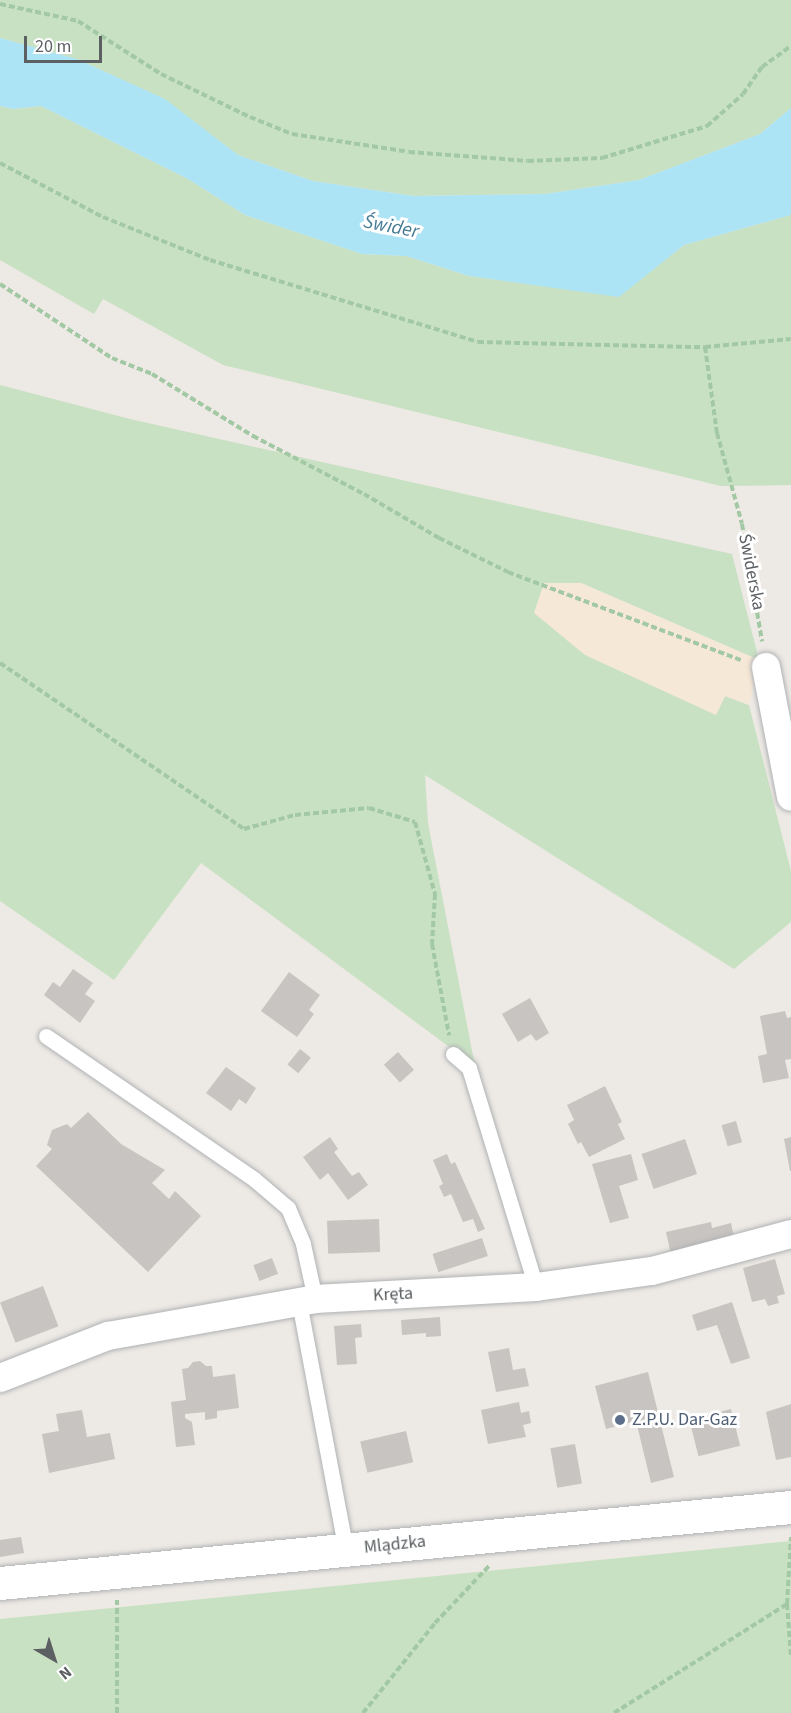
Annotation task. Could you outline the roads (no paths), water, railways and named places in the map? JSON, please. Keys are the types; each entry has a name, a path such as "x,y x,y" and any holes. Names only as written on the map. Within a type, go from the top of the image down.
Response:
{"street":[{"path":"766,667 791,797"},
{"name":"Kręta","path":"0,1378 108,1336 307,1300 536,1287 652,1271 791,1234"},
{"name":"Mlądzka","path":"0,1583 791,1507"}],"lane":[{"path":"46,1036 254,1179 288,1208 303,1244 307,1300 346,1550"},
{"path":"453,1054 469,1068 536,1287"}],"water":[{"name":"Świder","path":"0,38 77,59 165,99 238,155 313,181 414,196 545,194 639,180 760,134 791,108 791,215 684,245 619,297 469,276 406,256 362,254 245,215 188,179 41,106 13,109 0,106"}],"place":[{"name":"Z.P.U. Dar-Gaz","path":"620,1420"}]}
